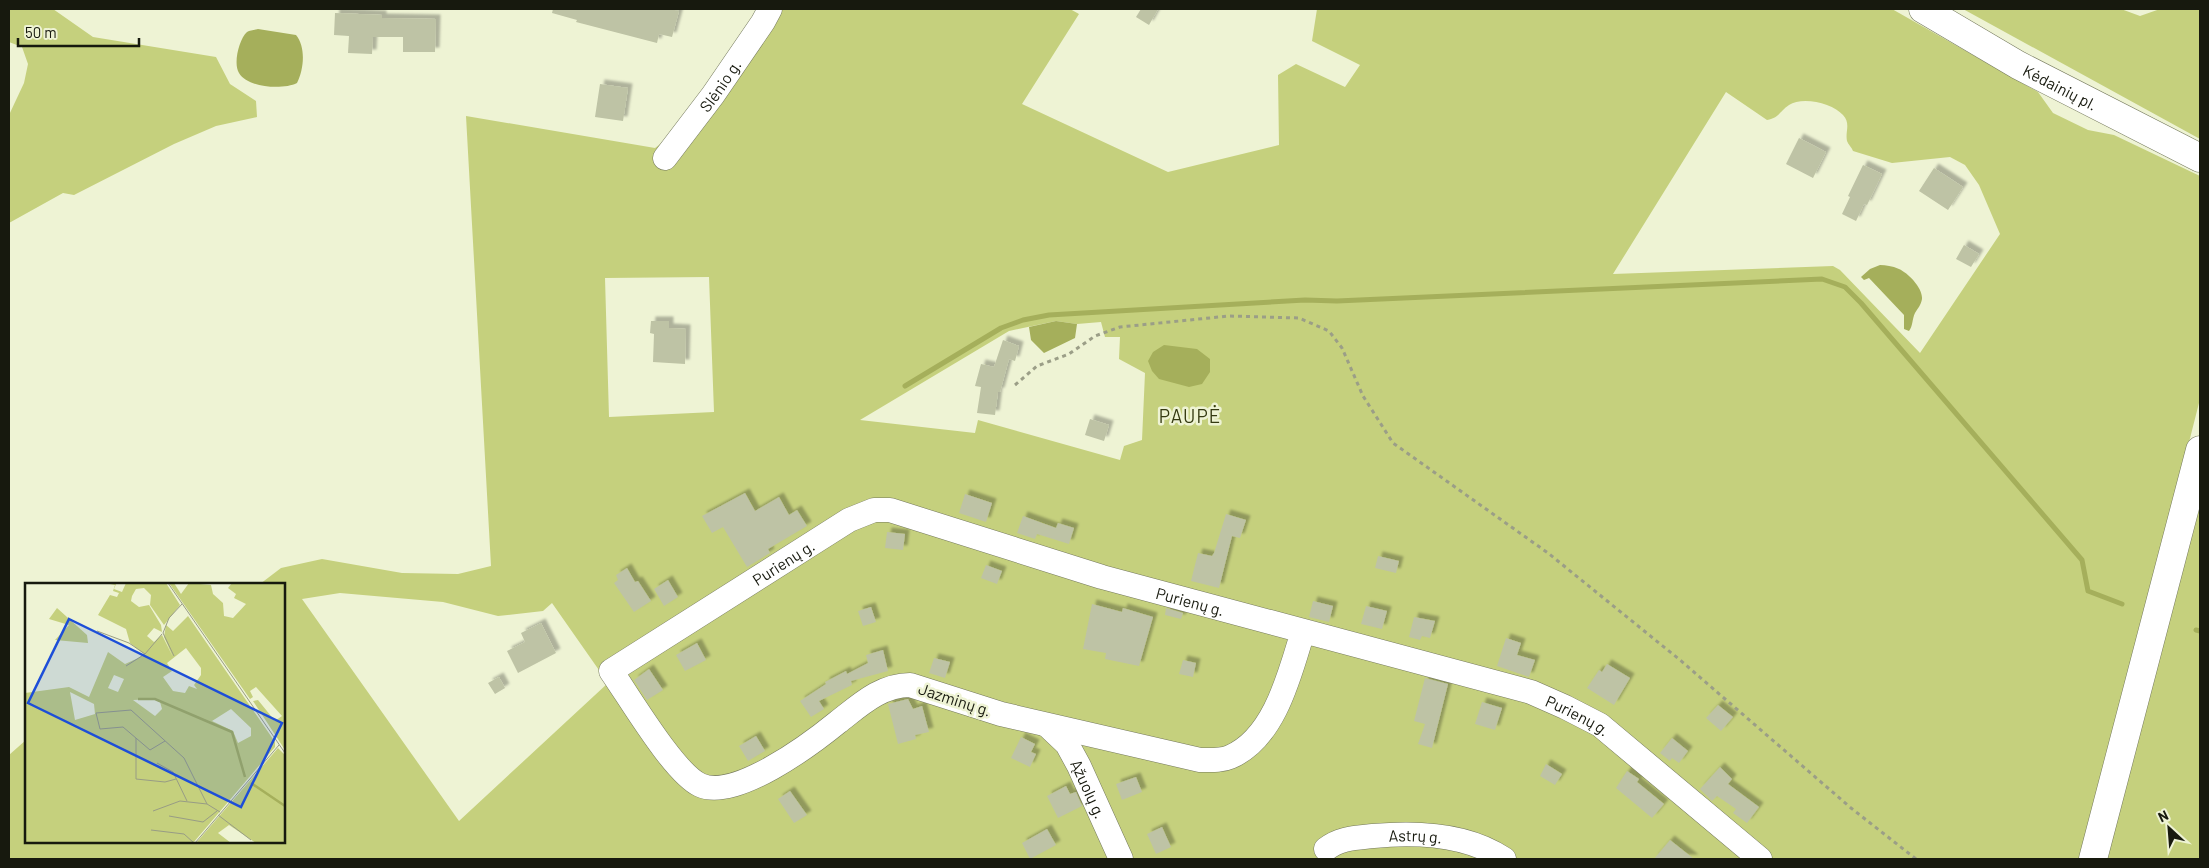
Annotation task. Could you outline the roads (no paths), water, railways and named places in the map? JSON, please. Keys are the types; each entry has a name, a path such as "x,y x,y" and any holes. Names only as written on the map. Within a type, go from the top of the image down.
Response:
{"main road":[{"name":"Kėdainių pl.","path":"1922,9 2018,65 2200,158"},
{"path":"2093,859 2200,450"}],"street":[{"name":"Slėnio g.","path":"665,158 713,95 770,9"},
{"name":"Purienų g.","path":"612,672 849,520 874,510 890,510 1102,577 1531,692 1600,725 1760,859"},
{"name":"Jazminų g.","path":"612,672 673,761 694,781 712,789 723,788 761,774 822,735 881,691 897,685 910,685 1001,714 1048,726 1200,760 1216,760 1229,758 1241,751 1255,738 1284,693 1303,631"},
{"name":"Ąžuolų g.","path":"1048,726 1067,744 1079,766 1121,859"},
{"name":"Astrų g.","path":"1326,849 1334,843 1346,839 1403,833 1425,833 1481,848 1504,859"}],"waterway":[{"path":"905,386 1001,328 1023,320 1049,315 1305,300 1337,301 1822,279 1845,287 1861,303 2082,560 2088,591 2122,604"},
{"path":"2196,630 2200,631"}],"district":[{"name":"PAUPĖ","path":"1190,415"}]}
